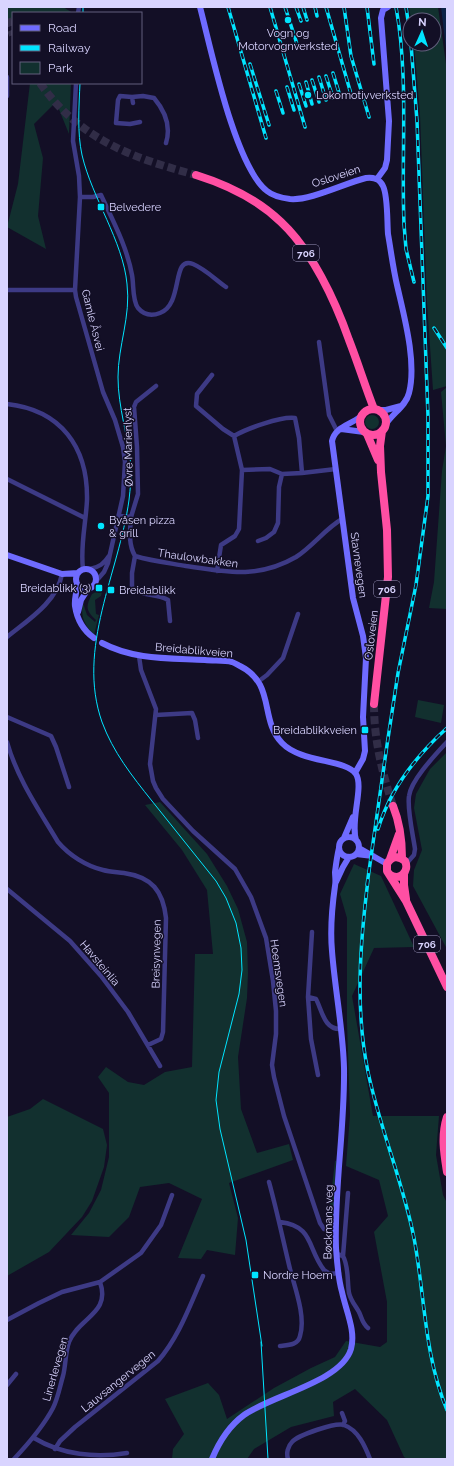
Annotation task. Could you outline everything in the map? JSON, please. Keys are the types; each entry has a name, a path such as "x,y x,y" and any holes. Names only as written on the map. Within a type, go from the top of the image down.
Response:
{"highway":[{"name":"706","path":"196,175 228,186 256,202 282,222 294,237 316,270 340,317 362,378 376,410 385,416 384,428"},
{"name":"706","path":"362,378 365,405 361,415 360,426 366,433"},
{"path":"361,415 370,409 376,410"},
{"path":"366,433 375,435 384,428"},
{"name":"Osloveien","path":"374,704 388,572 388,530 381,472 380,446 384,428"},
{"name":"Osloveien","path":"366,433 374,448 381,472"},
{"name":"706","path":"393,806 402,841 404,861 407,868 404,874 406,901"},
{"name":"706","path":"399,834 387,871 406,901 447,988"},
{"path":"389,862 395,857 404,861"},
{"path":"389,874 396,877 404,874"},
{"path":"447,1117 443,1136 447,1172"}],"street":[{"name":"Osloveien","path":"200,7 222,91 236,136 249,167 258,182 267,191 283,198 296,199 366,178 377,179 385,190 393,268 409,346 410,388 407,398 402,406 390,417 384,428"},
{"path":"377,179 385,168 388,157 388,104 381,18 383,10 388,7"},
{"path":"7,77 7,96"},
{"name":"Gamle Åsvei","path":"76,84 73,141 79,176 80,197 75,290 103,392 115,420 123,447 125,477 119,516 106,568 97,580"},
{"path":"140,122 130,124 116,123 118,98 123,96 143,96 154,98 165,114 168,135 166,143"},
{"path":"132,97 133,104"},
{"path":"80,197 93,197 101,195 127,255 132,274 136,302 142,311 150,315 154,315 169,307 174,298 182,264 185,263 196,265 226,287"},
{"path":"7,290 75,290"},
{"path":"319,342 329,415 339,430 366,433"},
{"path":"212,375 197,394 196,406 223,429 234,436 242,470 239,529 235,536 221,546 217,571"},
{"name":"Øvre Marienlyst","path":"131,517 138,494 137,446 134,407 136,402 156,386"},
{"path":"7,404 28,407 55,421 68,432 78,450 83,464 86,484 81,571 76,578 75,606 85,631 94,638"},
{"path":"376,410 386,410 402,406"},
{"path":"339,430 361,415"},
{"path":"234,436 240,432 279,419 290,417 295,418 299,438 302,473"},
{"name":"Stavnevegen","path":"339,430 333,436 332,441 353,598 363,636 366,658 363,717 365,751 363,760 355,773"},
{"path":"242,470 270,469 282,474 336,469"},
{"path":"258,541 266,538 274,532 278,523 279,487 282,474"},
{"path":"7,479 85,518"},
{"path":"119,516 131,517 130,542 135,556 132,573 132,588 140,594 168,600 170,621"},
{"name":"Thaulowbakken","path":"135,556 217,571 246,573 255,572 281,564 305,551 326,530 342,519"},
{"name":"Gamle Åsvei","path":"90,570 98,568 102,565 109,554"},
{"path":"7,555 62,574 77,583 81,588 88,590"},
{"path":"62,574 90,570 96,574 97,580 93,587 88,590 81,600 78,615"},
{"path":"7,637 36,613 53,596 60,585 62,574"},
{"path":"259,681 267,675 283,658 298,614"},
{"name":"Breidablikveien","path":"102,643 121,652 139,656 232,662 247,669 259,681 273,729 282,743 299,755 346,767 355,773"},
{"name":"Hoemsvegen","path":"139,656 141,670 155,703 156,715 150,764 153,781 157,790 163,799 193,831 235,868 243,881 258,913 266,938 273,981 276,1011 276,1034 272,1065 280,1101 295,1151 320,1223 324,1229 336,1230"},
{"path":"156,715 192,713 196,720 198,738"},
{"path":"7,717 51,736 69,787"},
{"name":"Breisynvegen","path":"7,742 11,757 27,790 58,842 64,849 86,864 145,879 156,887 165,907 166,918 163,1032 161,1039 148,1045"},
{"path":"404,861 414,855 416,849 408,802 409,793 426,765 447,742"},
{"path":"355,773 359,782 354,814 354,834 358,851"},
{"path":"354,814 344,838 339,844 339,848 342,854 350,857 358,851"},
{"path":"344,838 351,837 356,840"},
{"name":"Bøckmans veg","path":"212,1459 224,1436 236,1421 263,1404 324,1377 338,1368 347,1358 352,1345 352,1333 338,1273 340,1255 336,1230 344,1078 341,1029 332,956 331,932 332,904 339,848"},
{"path":"358,851 389,862"},
{"name":"Bøckmans veg","path":"335,884 342,867 350,857"},
{"name":"Havsteinlia","path":"7,889 70,941 101,976 128,1012 160,1066"},
{"path":"312,932 308,997 311,1039 318,1075"},
{"path":"308,997 316,999 328,1024 334,1028 341,1029"},
{"path":"269,1182 280,1222 302,1324 300,1336 297,1342 294,1344 280,1346"},
{"path":"348,1192 340,1255 346,1260 348,1285 352,1301 359,1312 362,1323 368,1328"},
{"path":"7,1320 62,1292 100,1282 141,1253 161,1225 172,1195"},
{"path":"280,1222 290,1223 301,1228 324,1270 330,1274 338,1273"},
{"name":"Lauvsangervegen","path":"54,1449 75,1426 158,1361 167,1351 175,1339 202,1276"},
{"name":"Linerlevegen","path":"14,1459 34,1438 54,1407 64,1373 69,1343 78,1328 100,1306 103,1298 103,1290 100,1282"},
{"path":"7,1385 16,1374"},
{"path":"342,1413 345,1421 344,1424"},
{"path":"288,1459 288,1449 292,1441 324,1427 335,1424 344,1424 358,1434 370,1459"},
{"path":"34,1438 54,1449 68,1452 110,1455 127,1453"}],"green space":[{"path":"7,7 63,7 71,12 12,12 12,26 7,21"},
{"path":"409,7 438,7 439,12 410,12"},
{"path":"442,35 447,71 447,386 433,390 427,303 420,115 415,52 442,52"},
{"path":"30,84 71,84 69,134 56,102 34,124 43,158 38,216 46,249 7,227 18,184"},
{"path":"447,387 447,609 429,608 434,582 442,471 446,446 441,392"},
{"path":"369,415 375,415 379,419 379,425 375,429 369,429 365,425 365,419"},
{"path":"98,591 98,593 101,591 102,592 101,596 95,600 96,614 99,615 94,635 84,620 82,608 83,603 87,615 95,622 96,620 88,611 88,605 92,594"},
{"path":"418,700 444,705 441,723 415,717"},
{"path":"447,752 447,949 413,886 414,870 422,850 414,808 416,794 430,769"},
{"path":"160,802 207,854 227,886 238,909 247,942 248,973 247,998 238,1057 241,1109 257,1153 289,1144 293,1160 229,1183 238,1218 235,1255 207,1250 201,1259 178,1258 202,1199 169,1183 140,1187 129,1217 109,1237 71,1235 89,1213 101,1190 109,1157 109,1093 98,1077 106,1067 128,1082 144,1085 165,1072 192,1067 195,954 213,954 207,890 182,850 145,805"},
{"path":"354,864 381,876 414,947 374,948 352,996 373,1116 439,1116 436,1155 443,1195 447,1203 447,1459 407,1459 404,1457 387,1420 355,1389 333,1402 334,1416 291,1427 254,1449 247,1459 172,1459 173,1449 184,1434 165,1399 208,1383 219,1395 227,1419 274,1388 335,1357 346,1341 380,1347 387,1342 387,1302 374,1232 388,1216 379,1180 346,1166 350,1115 347,1022 347,918 340,894"},
{"path":"43,1099 103,1129 107,1145 104,1167 92,1201 82,1217 49,1252 7,1276 7,1117 30,1109"},
{"path":"335,1161 333,1223 329,1226 329,1212"}],"water":[{"path":"441,7 447,7 447,57 442,12"}],"tunnel":[{"path":"7,19 12,32"},
{"path":"41,84 56,103 72,119 90,133 109,144 130,153 173,169 196,175"},
{"path":"374,704 375,730 379,756 393,806"}],"tram line":[{"path":"83,7 83,12"},
{"path":"80,84 79,128 82,155 93,187 120,252 128,296 120,354 118,388 128,444 131,466 131,483 124,527 96,638 94,666 95,694 106,733 117,754 137,782 216,881 226,898 236,923 241,948 242,970 239,994 219,1072 216,1100 220,1129 246,1240 262,1346"},
{"path":"261,1342 268,1459"}],"railway":[{"path":"228,7 266,138"},
{"path":"270,7 305,127"},
{"path":"285,7 297,44"},
{"path":"296,7 301,21"},
{"path":"303,7 307,20"},
{"path":"315,7 317,16"},
{"path":"326,7 351,94"},
{"path":"344,7 351,56 369,117"},
{"path":"367,7 374,64"},
{"path":"396,7 400,34 404,115 404,224 406,249 414,282"},
{"path":"406,7 407,12"},
{"path":"367,885 398,673 416,585 428,496 428,416 417,121 412,52"},
{"path":"250,64 269,125"},
{"path":"333,73 340,96"},
{"path":"326,76 333,98"},
{"path":"319,77 326,100"},
{"path":"312,80 319,102"},
{"path":"306,82 312,104"},
{"path":"299,84 306,106"},
{"path":"287,87 294,110"},
{"path":"276,91 283,113"},
{"path":"434,328 447,348"},
{"path":"378,829 383,815 397,787 425,750 447,728"},
{"path":"368,880 360,976 361,1024 364,1048 373,1093 404,1196 414,1238 429,1347 439,1389 447,1410"}],"place":[{"name":"Vogn og Motorvognverksted","path":"288,20"},
{"name":"Lokomotivverksted","path":"308,95"},
{"name":"Belvedere","path":"101,207"},
{"name":"Byåsen pizza & grill","path":"101,526"},
{"name":"Breidablikk (3)","path":"99,588"},
{"name":"Breidablikk","path":"111,590"},
{"name":"Breidablikkveien","path":"365,730"},
{"name":"Nordre Hoem","path":"255,1275"}]}
